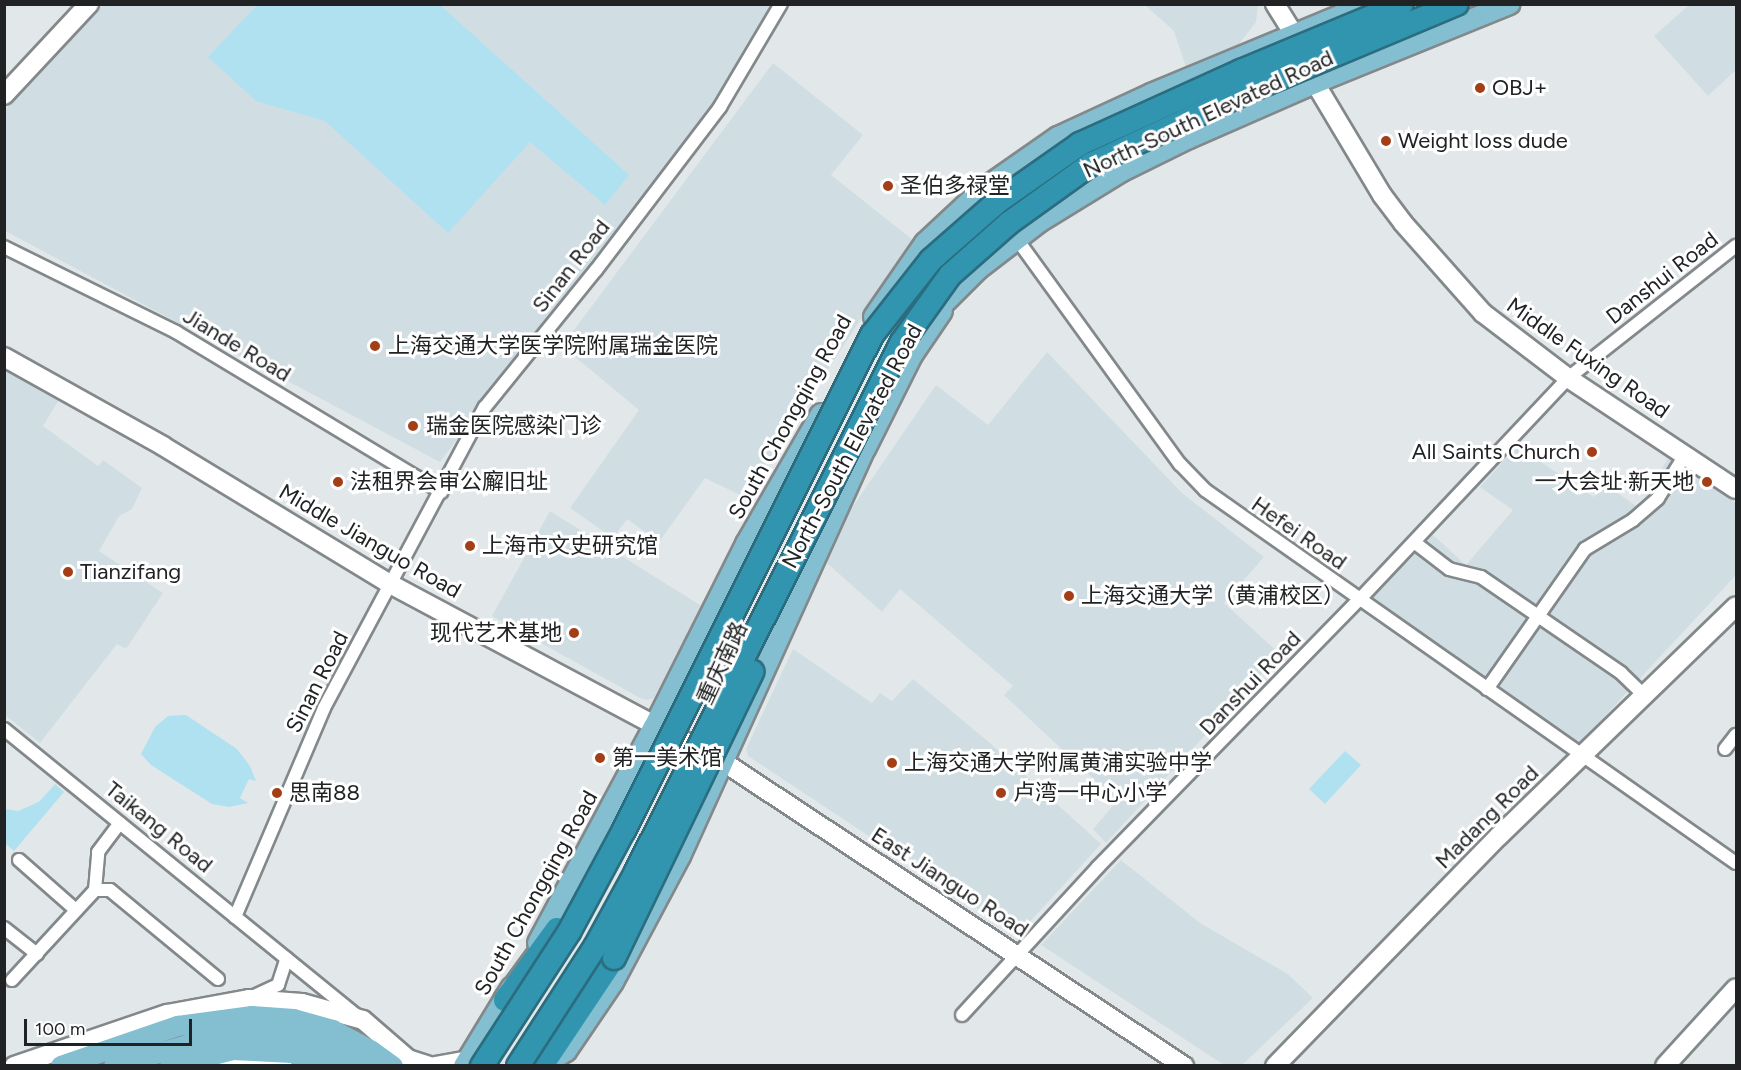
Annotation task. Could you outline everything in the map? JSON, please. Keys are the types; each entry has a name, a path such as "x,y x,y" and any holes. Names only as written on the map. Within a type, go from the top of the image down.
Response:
{"highway":[{"name":"North-South Elevated Road","path":"471,1064 575,922 630,819 872,335 931,260 996,203 1080,144 1241,71 1402,4"},
{"name":"North-South Elevated Road","path":"518,1065 595,947 636,872 902,342 950,274 1009,223 1091,164 1251,90 1457,4"},
{"path":"542,1065 614,958 800,569 835,475"},
{"path":"505,1000 557,929 607,838 737,579 778,520"}],"main road":[{"name":"South Chongqing Road","path":"821,414 870,323 925,243 982,190 1058,137 1151,94 1296,36 1335,16 1368,4"},
{"path":"542,1065 566,1051 613,982 680,856 714,757 865,449 907,365 958,288 1017,239 1122,171 1189,138 1315,83 1510,4"},
{"name":"重庆南路","path":"662,730 805,454 821,414"},
{"name":"South Chongqing Road","path":"471,1064 505,1000 662,730"},
{"path":"61,1065 178,1026 252,1016 294,1019 333,1030 393,1065"},
{"path":"114,1065 218,1036 264,1034 308,1041 368,1065"},
{"path":"170,1065 232,1050 292,1053 333,1065"}],"street":[{"name":"Sinan Road","path":"235,917 324,708 392,585 485,407 596,270 720,107 781,4"},
{"name":"Middle Fuxing Road","path":"1275,4 1296,36 1315,83 1382,195 1403,223 1483,313 1568,378 1737,489"},
{"path":"4,95 80,7"},
{"name":"Hefei Road","path":"982,190 1191,477 1220,503 1737,863"},
{"name":"Danshui Road","path":"962,1015 1098,867 1414,543 1568,378 1737,246"},
{"name":"Jiande Road","path":"4,247 176,332 441,492"},
{"name":"Middle Jianguo Road","path":"4,357 163,446 392,585 687,744"},
{"path":"1487,689 1585,549 1633,520 1659,498 1685,455"},
{"path":"1414,543 1449,569 1481,577 1621,673 1644,695"},
{"name":"Madang Road","path":"1275,1065 1582,755 1737,606"},
{"name":"Taikang Road","path":"4,729 363,1020"},
{"path":"1725,749 1737,735"},
{"name":"East Jianguo Road","path":"687,744 714,757 1184,1065"},
{"path":"12,980 94,890 98,852 120,823"},
{"path":"19,860 76,910"},
{"path":"94,890 110,890 218,979"},
{"path":"4,928 37,954"},
{"path":"249,999 278,984 286,958"},
{"path":"1665,1065 1737,988"},
{"path":"14,1065 167,1014 249,999 303,1003 363,1020 408,1059 429,1065"},
{"path":"435,1065 471,1064"},
{"path":"214,1065 275,1065"}],"shaded area":[{"path":"1690,4 1736,5 1736,70 1708,96 1654,36"},
{"name":"上海交通大学医学院附属瑞金医院","path":"103,5 770,5 713,103 440,462 5,231 5,110"},
{"path":"257,5 440,5 629,175 605,205 530,142 448,233 325,121 256,101 208,57"},
{"path":"1145,5 1258,5 1256,22 1239,44 1186,67 1174,31"},
{"path":"773,63 863,135 831,175 913,240 744,497 705,478 659,542 627,519 613,538 570,508 639,410 562,346"},
{"name":"上海交通大学（黄浦校区）","path":"1047,352 1182,493 1264,557 1224,603 1280,654 1106,843 1093,829 1117,801 1004,695 1013,686 900,589 882,612 819,556 936,385 988,425"},
{"name":"Tianzifang","path":"4,368 62,395 43,426 98,466 103,460 142,488 132,509 119,516 99,551 163,593 126,649 117,644 40,743 5,715"},
{"path":"1517,446 1594,497 1603,483 1639,508 1668,458 1736,503 1736,575 1579,744 1371,599 1433,535 1466,565 1513,510 1480,487"},
{"path":"550,511 703,607 654,698 646,700 640,698 492,616"},
{"path":"793,649 872,703 880,693 892,701 913,679 990,743 1101,844 1018,935 748,756 746,749"},
{"path":"186,715 237,749 250,766 256,781 249,779 240,798 248,803 229,807 212,804 151,765 141,754 155,727 168,716"},
{"path":"1345,751 1361,765 1325,804 1309,789"},
{"path":"55,784 64,792 14,851 5,843 5,809 18,811 40,801"},
{"path":"1121,860 1200,923 1288,974 1313,998 1242,1065 1224,1065 1041,945"}],"place":[{"name":"OBJ+","path":"1480,88"},
{"name":"Weight loss dude","path":"1386,141"},
{"name":"圣伯多禄堂","path":"888,186"},
{"name":"上海交通大学医学院附属瑞金医院","path":"375,346"},
{"name":"瑞金医院感染门诊","path":"413,426"},
{"name":"All Saints Church","path":"1592,452"},
{"name":"法租界会审公廨旧址","path":"338,482"},
{"name":"一大会址·新天地","path":"1707,482"},
{"name":"上海市文史研究馆","path":"470,546"},
{"name":"Tianzifang","path":"68,572"},
{"name":"上海交通大学（黄浦校区）","path":"1069,596"},
{"name":"现代艺术基地","path":"574,633"},
{"name":"第一美术馆","path":"600,758"},
{"name":"上海交通大学附属黄浦实验中学","path":"892,763"},
{"name":"思南88","path":"277,793"},
{"name":"卢湾一中心小学","path":"1001,793"}]}
